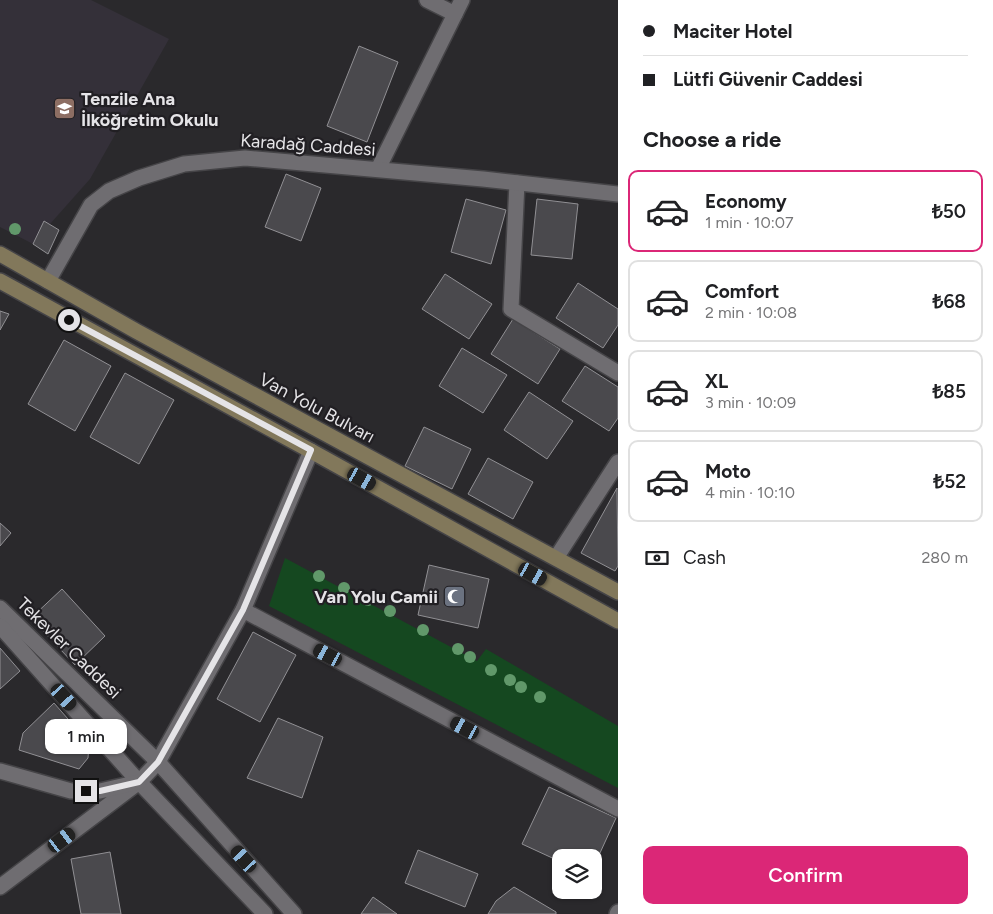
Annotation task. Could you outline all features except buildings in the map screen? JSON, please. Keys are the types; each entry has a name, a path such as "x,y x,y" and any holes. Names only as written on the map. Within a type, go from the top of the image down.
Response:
{"main road":[{"name":"Van Yolu Bulvarı","path":"0,254 136,332 618,592"},
{"path":"0,281 311,450 618,621"}],"street":[{"path":"428,0 455,14"},
{"path":"378,169 462,0"},
{"name":"Karadağ Caddesi","path":"48,281 92,205 109,191 139,178 184,164 246,158 517,182 618,194"},
{"path":"517,182 511,309 618,373"},
{"path":"0,887 139,782 158,762 243,610 311,450"},
{"path":"556,558 618,462"},
{"name":"Tekevler Caddesi","path":"0,608 158,762 294,914"},
{"path":"243,610 618,809"},
{"path":"0,626 139,782 265,914"},
{"path":"0,771 71,791 100,791 139,782"}],"shaded area":[{"name":"Tenzile Ana İlköğretim Okulu","path":"0,0 91,0 169,39 90,179 50,224 44,222 33,244 0,227"}],"green space":[{"path":"285,558 477,661 486,649 618,726 618,788 269,606"}],"place":[{"name":"Tenzile Ana İlköğretim Okulu","path":"65,109"},
{"name":"Van Yolu Camii","path":"454,597"}],"route":[{"path":"69,320 311,450 243,610 158,762 139,782 100,791 86,791"}]}
